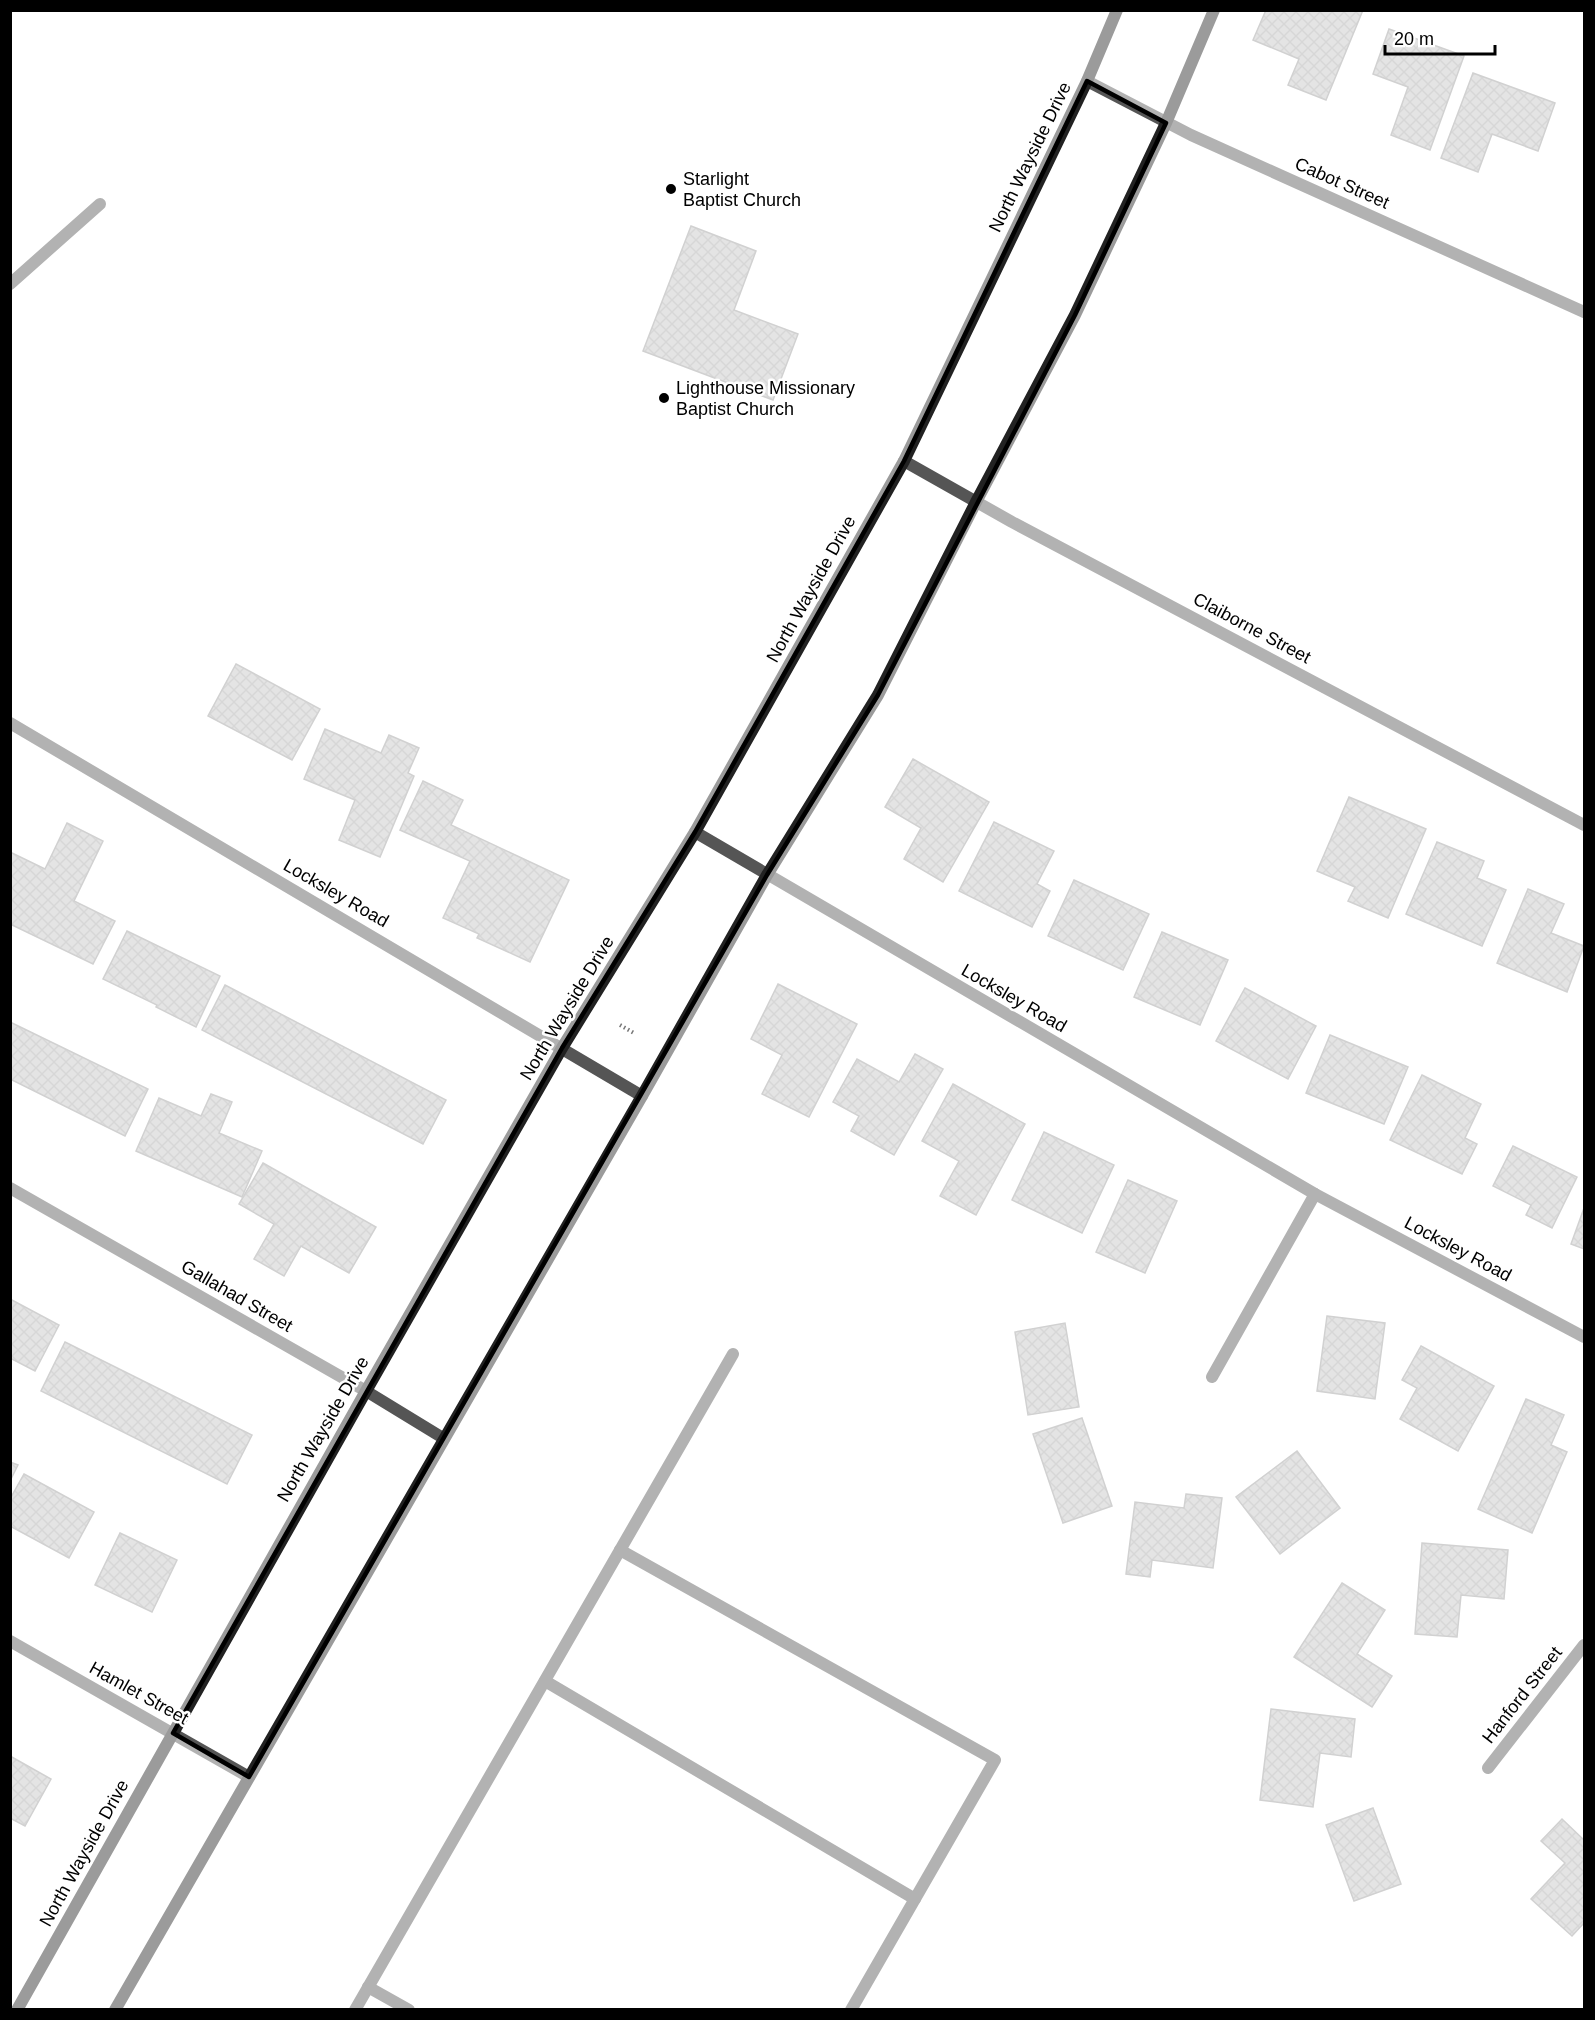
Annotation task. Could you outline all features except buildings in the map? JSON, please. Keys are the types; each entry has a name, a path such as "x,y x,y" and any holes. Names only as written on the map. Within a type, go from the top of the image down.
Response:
{"main road":[{"name":"North Wayside Drive","path":"17,2010 366,1390 562,1048 695,832 904,460 1087,81 1118,10"},
{"path":"115,2010 767,876 878,695 976,502 1075,315 1166,123 1214,10"}],"street":[{"name":"Cabot Street","path":"1087,81 1166,123 1584,312"},
{"path":"10,284 100,204"},
{"name":"Claiborne Street","path":"904,460 976,502 1584,825"},
{"name":"Locksley Road","path":"10,723 642,1096"},
{"name":"Locksley Road","path":"695,832 1315,1194 1584,1337"},
{"name":"Gallahad Street","path":"10,1188 366,1390 443,1438"},
{"path":"1212,1377 1315,1194"},
{"path":"355,2010 733,1354"},
{"path":"620,1550 995,1760 851,2010"},
{"name":"Hamlet Street","path":"10,1641 249,1777"},
{"name":"Hanford Street","path":"1488,1768 1584,1645"},
{"path":"545,1681 915,1899"},
{"path":"368,1986 409,2010"}],"path":[{"path":"620,1025 634,1033"}],"highlighted area":[{"path":"1087,81 1166,123 1075,315 878,695 767,875 249,1777 173,1733 562,1048 695,832 904,461"}],"place":[{"name":"Starlight Baptist Church","path":"671,189"},
{"name":"Lighthouse Missionary Baptist Church","path":"664,398"}]}
